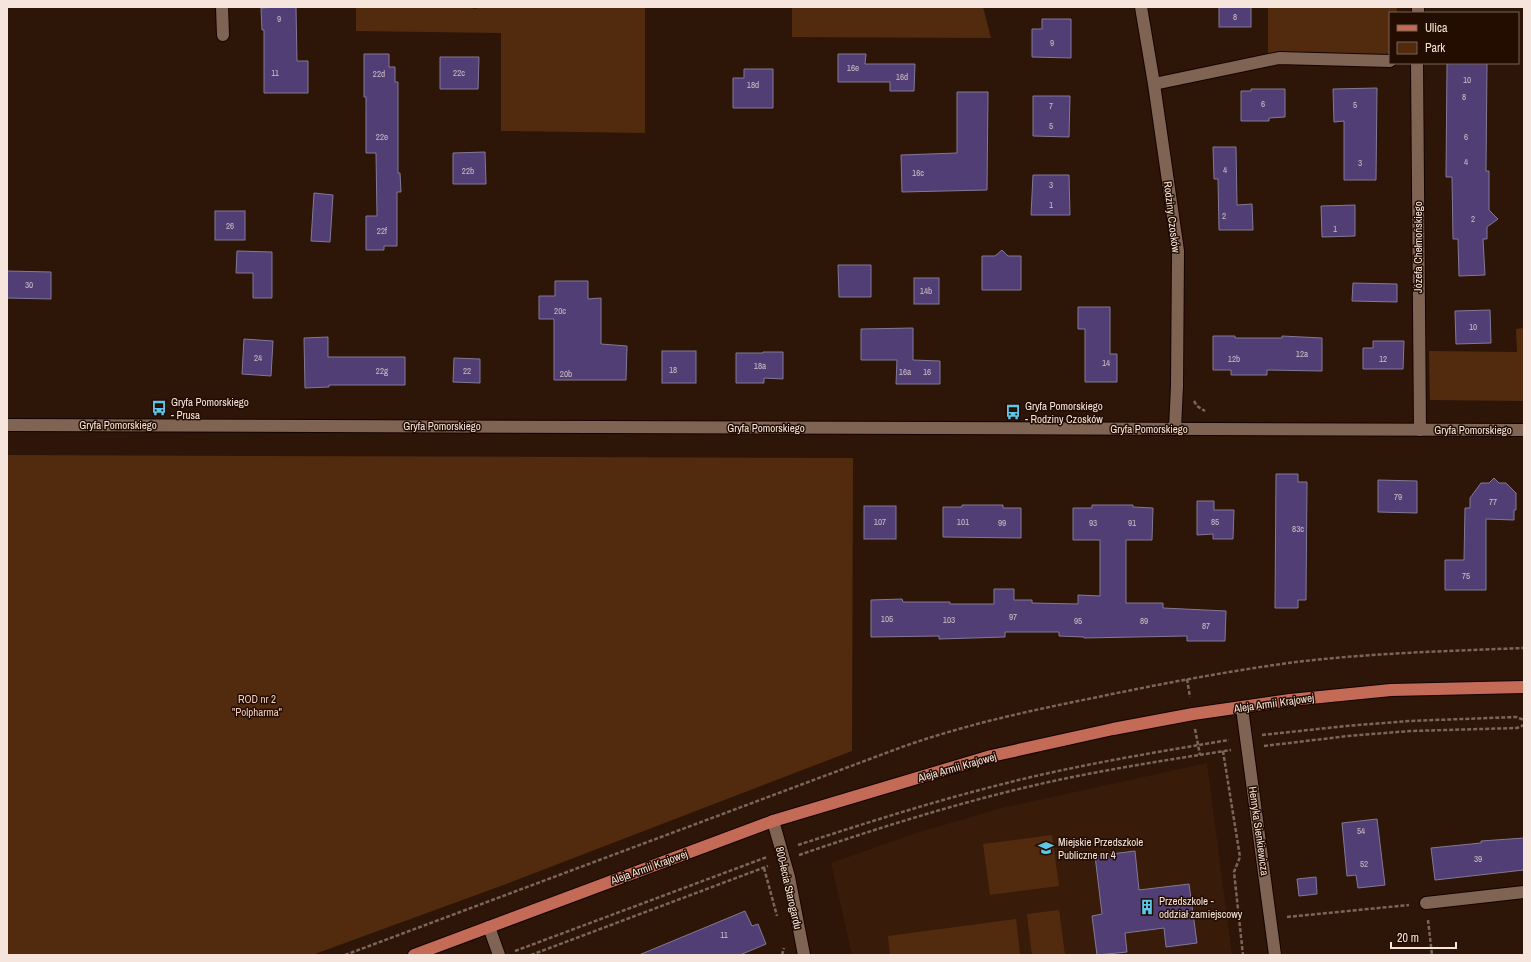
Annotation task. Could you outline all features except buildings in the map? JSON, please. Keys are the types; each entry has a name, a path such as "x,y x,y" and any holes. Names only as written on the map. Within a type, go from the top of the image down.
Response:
{"main road":[{"name":"Aleja Armii Krajowej","path":"414,955 773,821 991,756 1113,729 1193,714 1290,700 1391,690 1524,687"}],"street":[{"path":"222,7 223,36"},
{"name":"Rodziny Czosków","path":"1141,7 1154,84 1178,251 1177,386 1175,429"},
{"path":"1154,84 1279,58 1389,61"},
{"name":"Józefa Chełmońskiego","path":"1417,64 1420,430"},
{"name":"Gryfa Pomorskiego","path":"7,425 1524,430"},
{"name":"Henryka Sienkiewicza","path":"1242,708 1275,955"},
{"name":"800-lecia Starogardu","path":"773,821 789,877 804,955"},
{"path":"1426,903 1524,892"},
{"path":"489,927 499,955"}],"path":[{"path":"531,955 764,868 783,856 997,795 1058,780 1163,760 1223,751 1247,742 1346,726 1409,721 1516,717 1524,720"},
{"path":"512,952 783,856 879,819 995,786 1162,751 1247,742 1410,731 1516,728 1524,725"},
{"path":"1223,751 1240,857 1234,872 1243,955"},
{"path":"764,868 779,921"},
{"path":"1270,919 1426,903 1432,955"},
{"path":"782,955 785,944"}],"shaded area":[{"name":"Miejskie Przedszkole Publiczne nr 4","path":"1207,763 1232,955 852,955 831,863 916,833 1002,808"}],"green space":[{"path":"356,7 471,7 474,9 483,7 645,7 645,133 501,131 501,33 356,31"},
{"path":"792,7 983,7 991,38 792,37"},
{"path":"1268,7 1397,7 1397,12 1389,12 1389,56 1268,56"},
{"path":"1524,328 1524,401 1430,400 1429,351 1517,352 1516,329"},
{"name":"ROD nr 2 \"Polpharma\"","path":"7,455 853,458 852,751 498,887 312,955 7,955"},
{"path":"1052,835 1059,886 990,895 983,844"},
{"path":"1059,910 1065,955 1032,955 1027,914"},
{"path":"1016,919 1020,955 890,955 888,936"}],"place":[{"name":"Gryfa Pomorskiego - Prusa","path":"159,408"},
{"name":"Gryfa Pomorskiego - Rodziny Czosków","path":"1013,412"},
{"name":"Miejskie Przedszkole Publiczne nr 4","path":"1046,848"},
{"name":"Przedszkole - oddział zamiejscowy","path":"1147,907"}]}
